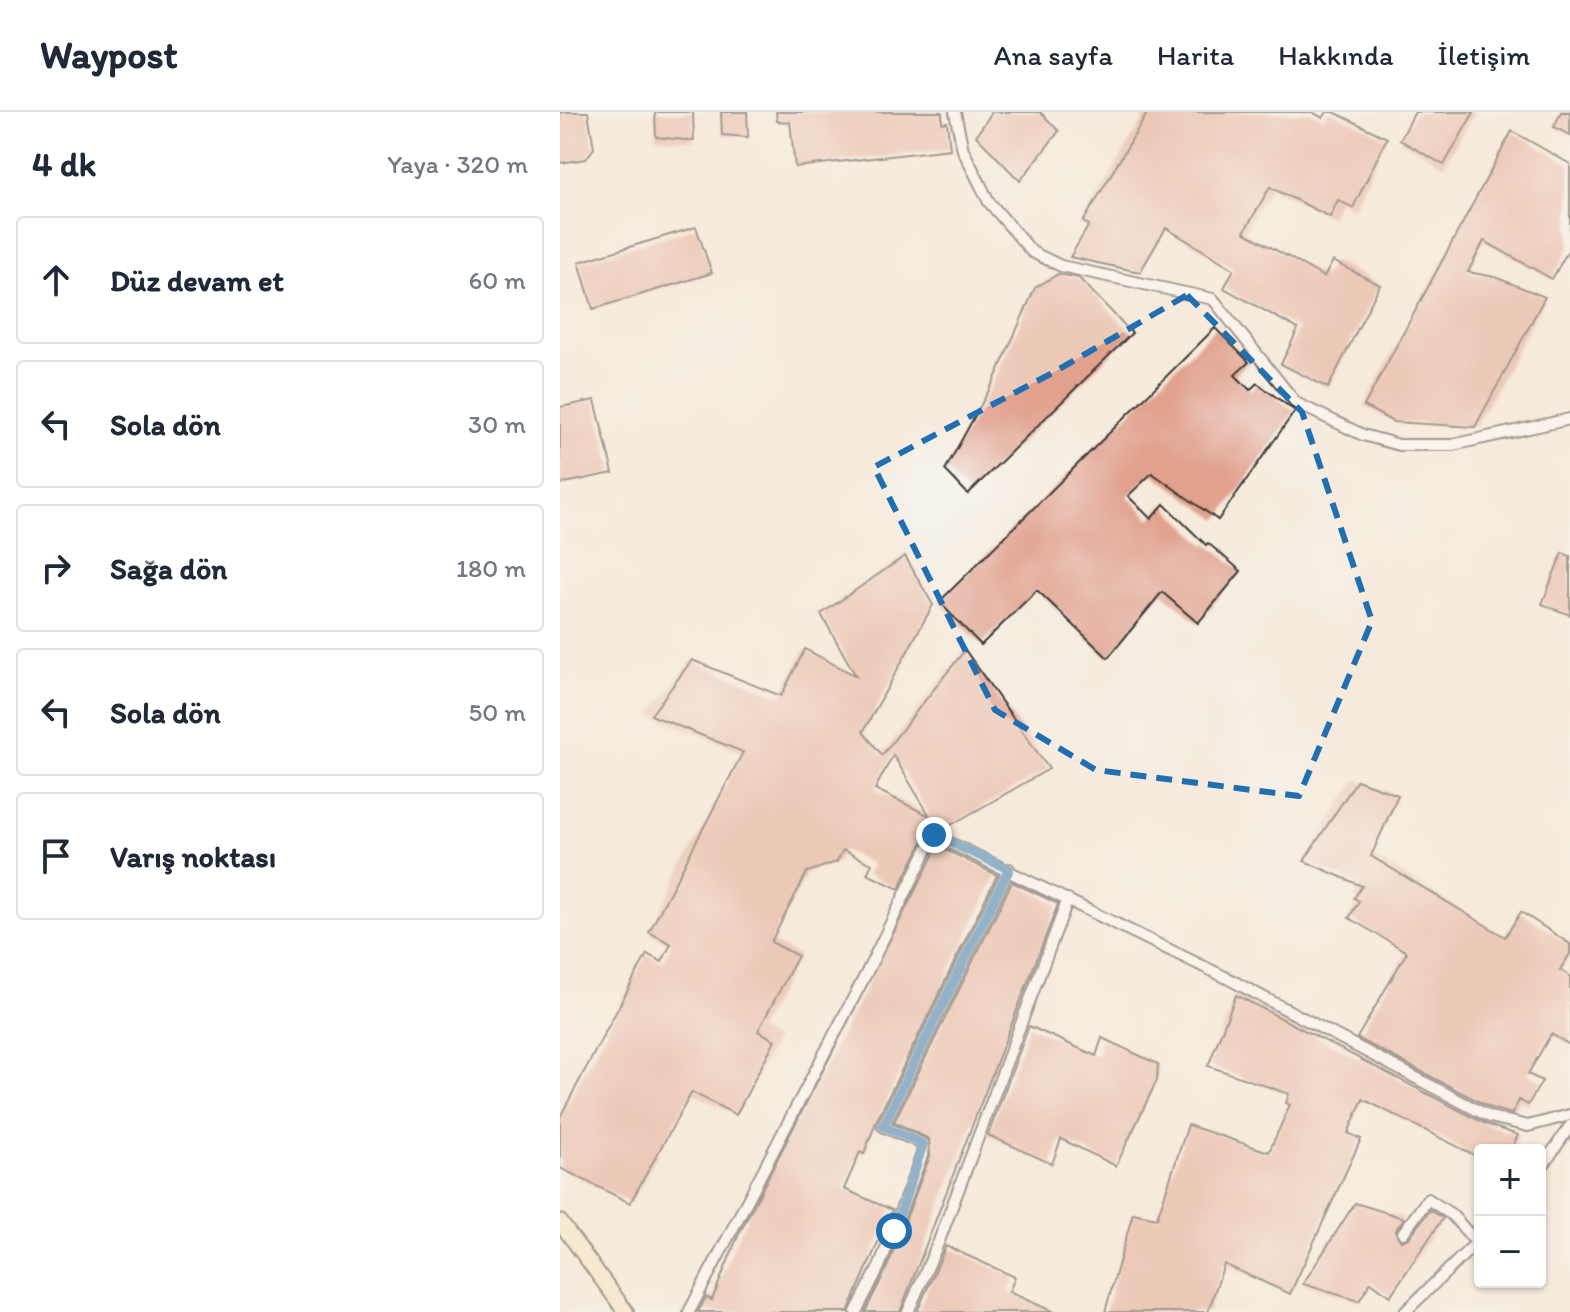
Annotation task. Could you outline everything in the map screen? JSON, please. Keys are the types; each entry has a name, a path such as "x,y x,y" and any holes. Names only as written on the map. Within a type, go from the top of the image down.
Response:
{"street":[{"path":"955,112 963,150 989,202 1032,252 1061,266 1213,299 1296,403 1363,435 1399,445 1452,445 1570,419"},
{"path":"689,1312 867,972 934,835 1009,869 1490,1117 1528,1126 1570,1115"},
{"path":"856,1312 879,1267 922,1155 923,1144 883,1126 1009,869"},
{"path":"908,1312 939,1241 1068,899"},
{"path":"1546,1161 1570,1126"},
{"path":"1403,1233 1428,1199 1452,1215 1474,1237"},
{"path":"560,1222 626,1312"},
{"path":"1405,1312 1474,1245"}],"highlighted area":[{"path":"1187,295 1302,412 1372,621 1299,796 1096,770 995,710 874,467 1056,371"}],"building":[{"path":"560,112 588,112 594,148 586,159 560,163"},
{"path":"655,112 693,112 694,141 656,137"},
{"path":"721,112 747,112 748,137 722,135"},
{"path":"776,112 942,112 942,123 947,122 950,149 795,167 790,122 777,121"},
{"path":"992,112 1040,112 1059,131 1020,181 976,136"},
{"path":"1148,112 1312,112 1323,118 1327,112 1334,112 1387,138 1353,208 1338,200 1330,217 1270,187 1244,232 1324,277 1333,261 1380,285 1328,388 1281,364 1298,329 1224,288 1234,269 1166,228 1140,272 1070,257 1089,225 1083,222"},
{"path":"1415,112 1474,112 1444,165 1400,140"},
{"path":"1561,112 1570,112 1570,135 1554,127"},
{"path":"1512,131 1570,164 1570,247 1552,279 1484,241 1468,272 1495,277 1545,297 1475,427 1393,422 1364,406"},
{"path":"696,227 712,273 593,309 579,262"},
{"path":"1058,274 1079,278 1132,333 968,494 945,470 994,381 1035,288"},
{"path":"1215,328 1249,362 1235,375 1250,390 1257,383 1295,411 1218,520 1152,473 1128,496 1151,519 1164,504 1206,545 1208,543 1241,571 1198,623 1162,592 1108,658 1037,590 981,645 939,602"},
{"path":"595,400 613,473 560,484 560,407"},
{"path":"1562,553 1570,556 1570,615 1542,604"},
{"path":"905,556 933,605 863,732 882,755 965,650 1049,769 942,830 929,829 899,889 867,874 872,864 843,850 837,862 807,872 771,942 798,956 758,1031 775,1040 736,1115 692,1092 630,1203 560,1168 560,1117 647,954 662,962 671,944 649,932 743,752 651,715 692,660 781,696 805,649 856,676 821,614","holes":["893,755 930,816 875,789"]},
{"path":"1357,780 1398,795 1371,856 1505,937 1521,912 1570,944 1570,954 1560,970 1570,976 1570,1045 1551,1034 1528,1074 1542,1081 1528,1105 1519,1100 1512,1114 1493,1109 1357,1038 1407,952 1349,918 1359,901 1354,898 1362,886 1304,861"},
{"path":"938,846 997,875 876,1122 864,1154 860,1152 844,1189 892,1210 848,1312 698,1312 706,1297 712,1300 738,1236"},
{"path":"1012,882 1058,904 900,1312 865,1312 886,1270 930,1156 929,1139 894,1122"},
{"path":"1236,995 1486,1124 1518,1135 1514,1144 1474,1144 1474,1155 1363,1099 1348,1133 1361,1139 1290,1294 1224,1264 1208,1312 1105,1312 1133,1213 1157,1218 1188,1125 1269,1152 1290,1105 1286,1103 1289,1094 1208,1066"},
{"path":"1029,1026 1096,1056 1102,1038 1158,1064 1157,1080 1116,1166 1061,1139 1052,1164 988,1135"},
{"path":"1355,1203 1404,1218 1395,1231 1401,1241 1409,1238 1430,1210 1443,1218 1390,1296 1371,1282 1359,1301 1303,1284"},
{"path":"946,1246 1015,1277 1009,1292 1054,1312 917,1312"}],"route":[{"path":"894,1231 922,1155 923,1144 883,1126 1009,869 934,835"}]}
